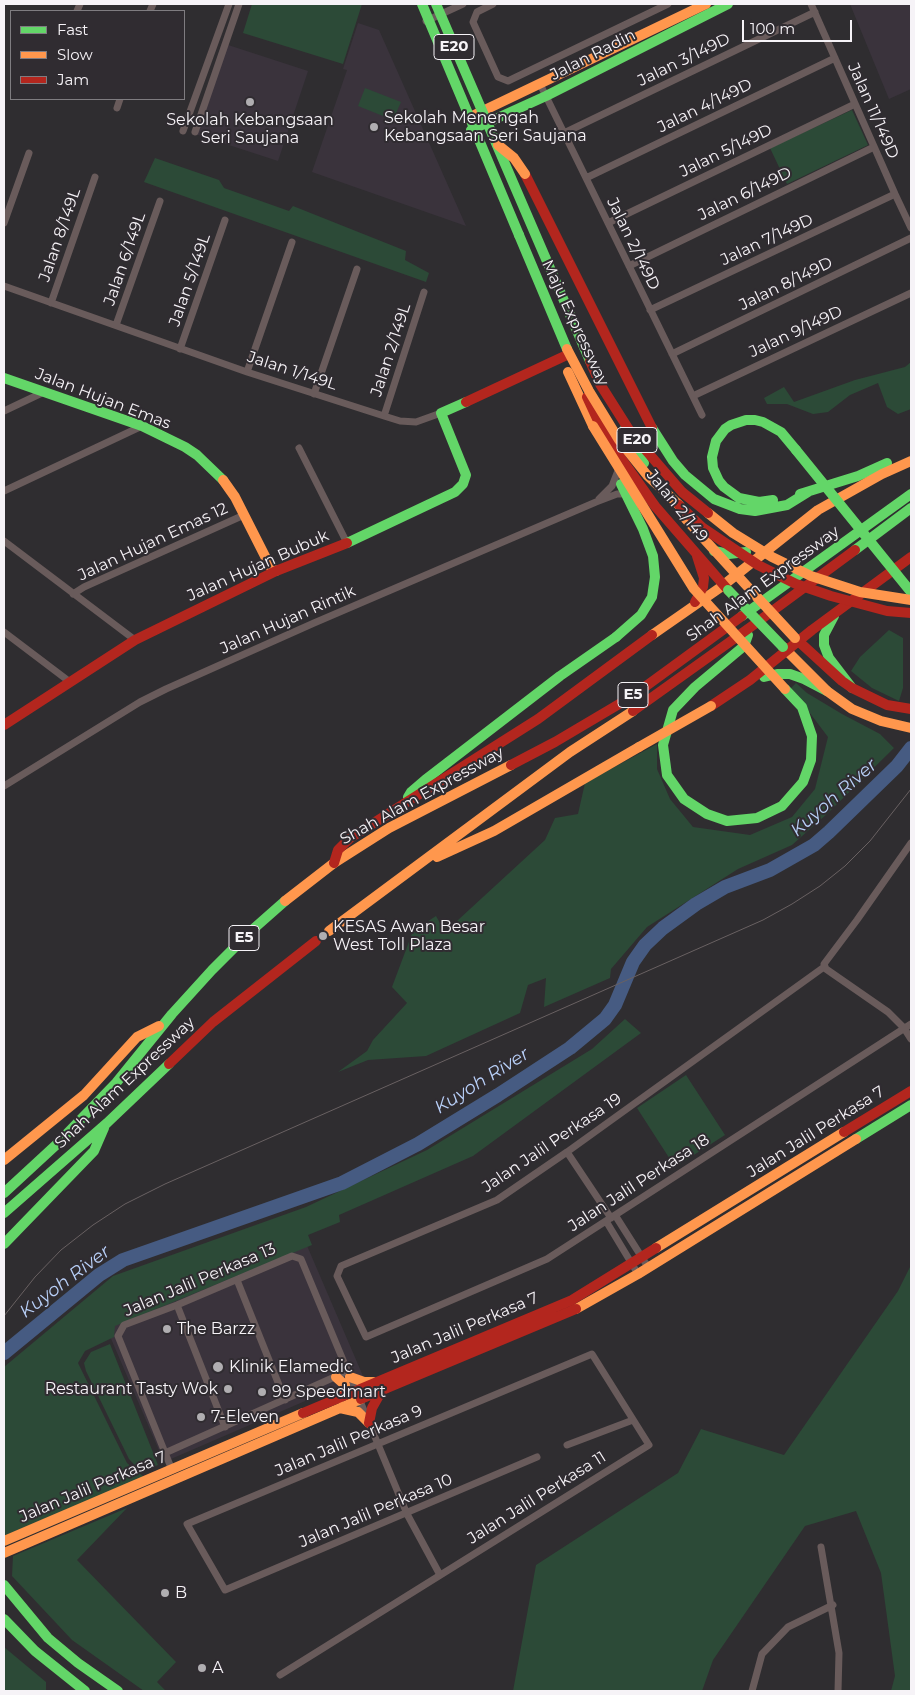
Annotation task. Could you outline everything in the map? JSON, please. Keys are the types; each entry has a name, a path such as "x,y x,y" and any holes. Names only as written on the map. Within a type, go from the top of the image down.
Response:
{"main road":[{"name":"Jalan 2/149","path":"418,4 466,119 606,436 655,506 697,556 827,691 852,709 880,721 911,728"},
{"name":"Maju Expressway","path":"422,4 568,352 619,440 647,475 703,528 758,566 796,584 830,596 886,610 911,613"},
{"name":"Maju Expressway","path":"436,4 600,384 631,433 664,474 682,492 733,534 772,557 811,576 860,592 911,600"},
{"name":"Jalan Radin","path":"466,119 706,4"},
{"name":"Jalan Radin","path":"471,130 546,96 728,4"},
{"name":"Jalan 2/149","path":"444,8 549,258 579,340 609,404 631,443 663,492 714,551 797,640 837,677 852,688 887,704 911,710"},
{"path":"498,145 514,158 525,174 653,430 681,471 714,499 740,509 754,510 787,505 808,492"},
{"name":"Jalan 1/149L","path":"441,413 568,352"},
{"path":"403,806 411,792 425,780 560,676 616,637 642,615 652,597 656,577 653,556 643,529 568,372 568,352"},
{"name":"Jalan Hujan Emas","path":"4,378 142,426 185,447 208,464 222,479 244,515 271,568 276,572"},
{"name":"Jalan Hujan Bubuk","path":"5,721 70,682 134,640 276,572 347,543 456,492 463,484 466,475 441,413"},
{"path":"911,453 858,476 808,492 759,502 739,498 724,487 715,474 712,457 716,441 725,428 738,422 756,420 774,427 787,438 796,450 911,592"},
{"path":"593,426 694,588 785,689 802,708 812,736 811,760 803,782 782,806 757,818 727,821 707,814 684,800 667,775 662,745 672,710 695,687 744,646 752,626"},
{"path":"334,863 338,850 350,838 538,719 693,606 726,588 818,510 882,474 911,461"},
{"name":"Shah Alam Expressway","path":"4,1193 56,1145 116,1083 195,988 251,931 298,890 334,863 397,824 555,742 624,701 666,673 911,494"},
{"name":"Shah Alam Expressway","path":"329,930 570,752 628,714 752,626 911,508"},
{"path":"714,551 742,553 777,543"},
{"path":"693,606 700,595 704,578 697,556"},
{"path":"412,868 494,831 711,706 750,680 785,649 911,557"},
{"path":"837,612 824,636 824,646 829,658 852,688"},
{"path":"750,680 777,674 790,674 827,691"},
{"name":"Shah Alam Expressway","path":"4,1214 107,1123 213,1022 316,941"},
{"path":"4,1160 84,1095 137,1037 164,1024"},
{"name":"Jalan Jalil Perkasa 7","path":"4,1540 358,1395 572,1300 911,1091"},
{"name":"Jalan Jalil Perkasa 7","path":"379,1386 577,1309 638,1274 911,1105"},
{"path":"4,1244 94,1150 107,1123"},
{"path":"349,1374 364,1382 379,1386 369,1423"},
{"path":"336,1377 345,1385 339,1403 358,1412 369,1423"},
{"name":"Jalan Jalil Perkasa 7","path":"8,1550 339,1403"},
{"path":"4,1560 8,1550"},
{"path":"4,1585 48,1638 78,1663 118,1691"},
{"path":"4,1619 35,1651 85,1691"}],"street":[{"path":"183,131 229,4"},
{"path":"195,132 239,4"},
{"path":"425,21 444,8 463,4"},
{"path":"493,4 477,12 473,22 498,77 508,81 668,4"},
{"name":"Jalan 11/149D","path":"811,4 911,228"},
{"name":"Jalan 3/149D","path":"564,133 815,12"},
{"name":"Jalan 4/149D","path":"586,178 835,58"},
{"name":"Jalan 2/149D","path":"540,84 702,415"},
{"path":"117,108 120,100"},
{"name":"Jalan 5/149D","path":"608,222 855,104"},
{"name":"Jalan 6/149D","path":"629,266 874,147"},
{"path":"4,222 29,153"},
{"name":"Jalan 8/149L","path":"51,303 95,177"},
{"name":"Jalan 7/149D","path":"650,310 895,194"},
{"name":"Jalan 6/149L","path":"116,325 160,202"},
{"name":"Jalan 5/149L","path":"180,349 225,220"},
{"name":"Jalan 8/149D","path":"672,354 911,238"},
{"path":"247,372 292,242"},
{"path":"314,394 357,269"},
{"name":"Jalan 1/149L","path":"4,286 247,372 400,421 416,422 441,413"},
{"name":"Jalan 2/149L","path":"384,416 424,292"},
{"name":"Jalan 9/149D","path":"692,396 911,293"},
{"path":"4,411 44,392"},
{"path":"4,491 142,426"},
{"path":"299,448 347,543"},
{"name":"Jalan Hujan Rintik","path":"596,502 612,486 618,474 621,458"},
{"name":"Jalan Hujan Rintik","path":"4,786 140,702 314,622 617,494 640,497 655,506"},
{"name":"Jalan Hujan Emas 12","path":"73,594 84,587 244,515"},
{"path":"4,541 134,640"},
{"path":"4,632 70,682"},
{"name":"Jalan Jalil Perkasa 19","path":"366,1337 337,1276 341,1266 497,1200 568,1152 825,968 824,961 857,920 911,843"},
{"path":"825,968 888,1012 904,1028 911,1039"},
{"name":"Jalan Jalil Perkasa 18","path":"366,1337 547,1259 911,1024"},
{"path":"568,1152 611,1218 648,1267"},
{"path":"611,1218 638,1274"},
{"name":"Jalan Jalil Perkasa 13","path":"172,1470 118,1336 124,1325 177,1305 292,1256 301,1258 407,1514 440,1575"},
{"path":"237,1280 285,1400"},
{"path":"177,1305 225,1427"},
{"name":"Jalan Jalil Perkasa 9","path":"225,1590 187,1524 592,1354 633,1420"},
{"path":"165,1453 336,1377 349,1374"},
{"path":"567,1446 633,1420"},
{"name":"Jalan Jalil Perkasa 11","path":"280,1675 649,1445 633,1420"},
{"name":"Jalan Jalil Perkasa 10","path":"225,1590 537,1458"},
{"path":"821,1547 833,1606 839,1653 838,1691"},
{"path":"752,1691 762,1654 788,1627 833,1606"}],"shaded area":[{"path":"850,4 911,4 911,89 889,99"},
{"name":"Sekolah Menengah Kebangsaan Seri Saujana","path":"358,23 379,30 466,226 312,172 347,70 343,69"},
{"name":"Sekolah Kebangsaan Seri Saujana","path":"222,43 308,71 278,161 192,133"},
{"path":"305,1241 363,1376 164,1462 106,1327"}],"green space":[{"path":"252,4 362,4 343,64 243,33"},
{"path":"365,88 401,102 393,120 358,106"},
{"path":"852,110 868,145 787,184 770,148"},
{"path":"155,158 219,180 224,188 289,211 293,206 406,251 405,260 429,273 426,282 144,182"},
{"path":"911,362 911,409 898,414 887,407 878,383 850,395 828,412 813,414 787,404 767,404 764,398 784,387 794,402 855,380 905,367"},
{"path":"889,630 903,638 903,688 899,701 872,688 851,671 860,657"},
{"path":"796,683 807,693 880,734 894,748 828,813 792,845 738,869 647,927 611,969 610,978 544,1007 546,978 528,985 520,1013 426,1056 368,1060 338,1072 367,1051 373,1040 407,1003 392,987 413,931 436,916 445,932 545,840 555,818 578,814 585,783 657,744 657,769 670,799 693,827 750,835 792,817 815,789 828,737 791,688"},
{"path":"625,1019 641,1033 473,1156 339,1215 340,1222 308,1235 312,1245 115,1326 114,1337 85,1351 78,1363 127,1463 144,1477 4,1536 4,1367 113,1276 306,1207 427,1150 592,1049"},
{"path":"686,1075 725,1135 675,1167 637,1108"},
{"path":"911,1265 911,1691 891,1691 895,1676 881,1573 856,1511 805,1526 713,1660 702,1691 513,1691 536,1565 678,1473 701,1429 784,1455 898,1291"},
{"path":"110,1344 158,1465 141,1472 129,1459 86,1371 84,1363 91,1352"},
{"path":"127,1508 77,1560 176,1662 157,1682 166,1691 144,1691 72,1640 12,1576 13,1556"},
{"path":"4,1647 46,1682 46,1691 4,1691"}],"waterway":[{"name":"Kuyoh River","path":"4,1353 99,1275 123,1260 342,1183 418,1144 570,1048 605,1019 615,1005 633,962 645,945 663,928 696,904 725,887 770,870 814,845 897,766 911,748"}],"tram line":[{"path":"4,1316 35,1277 61,1250 93,1225 125,1204 165,1184 763,920 792,904 820,886 845,866 870,841 911,789"}],"traffic: fast":[{"path":"422,4 519,235"},
{"path":"436,4 590,361"},
{"path":"471,130 546,96 728,4"},
{"path":"519,235 567,349"},
{"path":"4,378 142,426 185,447 197,455 223,480"},
{"path":"347,543 455,492 463,484 466,475 441,413 466,402"},
{"path":"773,500 759,502 739,498 724,487 713,468 712,457 716,441 725,429 731,425 746,420 755,420 763,422 781,432 796,450"},
{"path":"652,428 673,461 685,475 714,499 740,509 755,511 787,505 808,492"},
{"path":"624,430 644,463"},
{"path":"796,450 911,592"},
{"path":"800,494 858,476 887,463"},
{"path":"616,637 641,615 652,597 655,577 653,556 643,529 621,484"},
{"path":"742,616 911,494"},
{"path":"855,550 911,508"},
{"path":"714,551 729,554 746,552"},
{"path":"728,590 783,647"},
{"path":"834,616 824,635 824,645 829,658 852,688"},
{"path":"748,635 744,646 695,687 673,710 663,745 667,775 684,799 707,814 727,821 757,818 782,806 803,782 811,760 812,736 802,707 785,689"},
{"path":"408,797 425,780 560,676 616,637"},
{"path":"764,677 790,674 827,691"},
{"path":"4,1193 56,1145 116,1083 172,1014 212,970 251,931 285,901"},
{"path":"4,1213 107,1123 169,1064"},
{"path":"856,1139 911,1105"},
{"path":"4,1244 94,1151 104,1128"},
{"path":"4,1585 48,1638 78,1663 118,1691"},
{"path":"4,1619 35,1651 85,1691"}],"traffic: slow":[{"path":"466,119 706,4"},
{"path":"498,145 514,158 525,174"},
{"path":"567,349 589,391 619,440 647,475 679,505"},
{"path":"568,372 593,426"},
{"path":"593,426 694,589 785,689"},
{"path":"652,635 721,587 818,510 882,474 911,461"},
{"path":"223,480 235,497 271,568 276,571"},
{"path":"708,513 733,533 772,557 811,576 860,592 911,600"},
{"path":"683,516 757,597"},
{"path":"757,597 795,638"},
{"path":"783,647 827,691 852,709 881,721 911,728"},
{"path":"639,747 711,706"},
{"path":"329,931 570,752 633,711"},
{"path":"437,857 494,831 639,747"},
{"path":"285,901 334,863 389,828 511,765"},
{"path":"4,1160 84,1095 137,1037 159,1026"},
{"path":"656,1248 844,1132"},
{"path":"576,1309 638,1274 856,1139"},
{"path":"336,1377 345,1385 344,1391 339,1398"},
{"path":"350,1377 364,1382 373,1382"},
{"path":"4,1553 361,1399"},
{"path":"340,1408 358,1412 369,1423"},
{"path":"4,1541 303,1413"}],"traffic: jam":[{"path":"525,174 652,428"},
{"path":"466,402 569,354"},
{"path":"590,361 600,384 631,433 682,492 708,513"},
{"path":"587,397 605,436 655,506 728,590"},
{"path":"679,505 703,528 758,565 796,584 831,596 887,611 911,613"},
{"path":"4,725 135,640 276,571 347,543"},
{"path":"633,711 855,550"},
{"path":"695,602 703,587 704,578 697,556"},
{"path":"711,706 750,680 812,630 911,557"},
{"path":"511,765 555,742 631,697 742,616"},
{"path":"334,863 338,850 350,838 538,719 652,635"},
{"path":"795,638 852,688 887,705 911,709"},
{"path":"169,1064 213,1022 316,941"},
{"path":"844,1132 911,1091"},
{"path":"303,1413 572,1300 656,1248"},
{"path":"361,1399 576,1309"},
{"path":"369,1423 372,1408 382,1390"}],"place":[{"name":"Sekolah Kebangsaan Seri Saujana","path":"250,102"},
{"name":"Sekolah Menengah Kebangsaan Seri Saujana","path":"374,127"},
{"name":"KESAS Awan Besar West Toll Plaza","path":"323,936"},
{"name":"The Barzz","path":"167,1329"},
{"name":"Klinik Elamedic","path":"218,1367"},
{"name":"Restaurant Tasty Wok","path":"228,1389"},
{"name":"99 Speedmart","path":"262,1392"},
{"name":"7-Eleven","path":"201,1417"},
{"name":"B","path":"165,1593"},
{"name":"A","path":"202,1668"}]}
